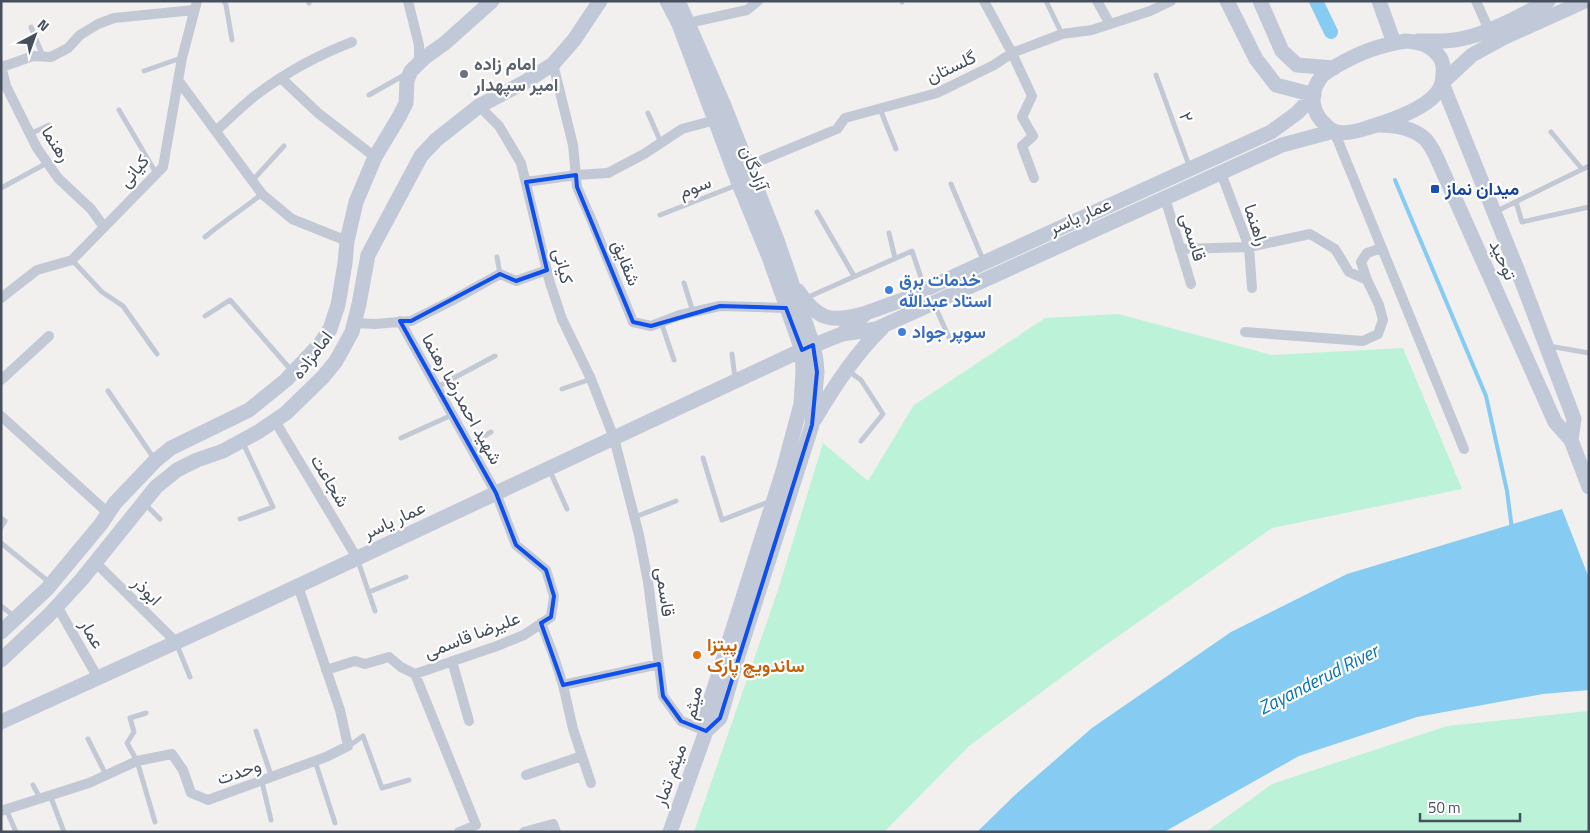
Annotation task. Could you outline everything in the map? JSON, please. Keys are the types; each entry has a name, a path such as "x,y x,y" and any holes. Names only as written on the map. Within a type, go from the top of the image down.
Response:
{"main road":[{"path":"415,66 445,43 492,1"},
{"name":"امامزاده","path":"1,660 57,606 156,487 177,470 222,451 275,421 286,413 323,377 336,361 352,332 368,255 421,156 436,140 480,106 525,82 553,64 574,40 600,1"},
{"name":"آزادگان","path":"667,1 679,24 739,184 769,257 786,308 807,348"},
{"name":"آزادگان","path":"678,1 748,166 777,240 790,280 807,348"},
{"path":"1227,1 1256,59 1276,85 1314,95"},
{"path":"1260,1 1282,51 1297,65 1334,68"},
{"path":"1379,1 1394,43"},
{"path":"1412,41 1421,42 1432,49 1440,59 1444,68 1442,83 1436,95 1424,105 1359,131 1334,131 1323,123 1314,111 1315,88 1323,75 1363,52 1384,44 1406,41 1412,41 1448,41 1469,37 1490,30 1548,1"},
{"path":"1442,83 1472,55 1505,37 1585,1"},
{"name":"امامزاده","path":"1,632 51,584 133,483 155,461 171,448 249,410 294,373 320,344 332,324 341,292 347,241 356,202 375,156 406,103 407,80 415,66"},
{"name":"توحید","path":"1442,83 1574,419 1571,440"},
{"name":"عمار یاسر","path":"842,334 866,314 1272,132 1297,112 1314,95"},
{"name":"توحید","path":"1378,124 1396,126 1412,131 1425,138 1436,154 1555,422 1571,440 1589,487"},
{"name":"عمار یاسر","path":"1,722 298,586 807,348 842,334 876,329 1282,145 1334,131"},
{"path":"790,280 812,308 823,317 836,320 866,314"},
{"path":"812,425 834,386 883,326"},
{"name":"میثم","path":"706,731 720,718 736,662 812,425 816,385 816,360 807,348"},
{"name":"میثم","path":"706,731 707,711 783,471 800,404 807,348"},
{"name":"میثم تمار","path":"670,832 706,731"}],"street":[{"path":"408,1 419,46 415,66"},
{"path":"688,23 747,10 758,1"},
{"path":"984,1 1012,53 1032,96 1022,117 1033,136 1022,146 1034,178"},
{"path":"1097,1 1110,24"},
{"name":"گلستان","path":"748,166 837,129 845,118 937,93 994,65 1012,53 1062,34 1092,30 1150,11 1171,1"},
{"path":"1476,1 1490,30"},
{"path":"1,66 33,56 51,57 68,48 80,35 98,24 114,18 195,6"},
{"name":"کیانی","path":"1,298 37,270 72,260 163,167 182,58 195,6"},
{"path":"216,131 256,95 281,78 329,50 352,42"},
{"name":"شقایق","path":"553,64 573,145 577,187 633,322 650,326 680,315 720,306 786,308"},
{"name":"رهنما","path":"1,66 4,86 37,148 58,178 92,209 104,228"},
{"path":"281,78 318,113 375,156"},
{"path":"178,80 262,194 292,219 347,241"},
{"name":"کیانی","path":"480,106 499,126 522,163 550,283 562,320 591,379 614,438"},
{"path":"526,182 608,172 644,154 682,129 715,120"},
{"path":"1334,131 1464,449"},
{"name":"راهنما","path":"1221,173 1249,247 1252,288"},
{"name":"قاسمی","path":"1164,198 1191,284"},
{"path":"1180,249 1249,247 1310,234 1335,249 1349,272 1367,280"},
{"path":"1245,332 1363,340 1378,334 1383,320 1379,305 1361,262 1367,253 1382,248"},
{"path":"354,323 375,324 411,321 500,274 516,281 547,270"},
{"name":"شهید احمدرضا رهنما","path":"400,321 496,493"},
{"path":"1,380 49,336"},
{"path":"1,416 108,513"},
{"name":"شجاعت","path":"275,421 357,558"},
{"name":"قاسمی","path":"614,438 648,582 664,696 681,721 706,731"},
{"name":"علیرضا قاسمی","path":"326,670 354,661 365,664 389,657 401,667 415,674 497,646 524,634 551,617 554,596 546,570 516,545 496,493"},
{"name":"ابوذر","path":"95,562 176,642"},
{"path":"298,586 340,710 348,746"},
{"name":"عمار","path":"57,606 98,678"},
{"path":"541,624 563,685 573,729 591,782"},
{"path":"452,661 469,721"},
{"path":"563,685 659,664"},
{"path":"415,674 476,825 459,832"},
{"name":"وحدت","path":"4,810 88,783 137,761 172,754 183,770 191,793 208,800 267,780 348,746"},
{"path":"526,775 582,756"},
{"path":"524,832 553,824 556,832"}],"lane":[{"path":"224,1 232,40"},
{"path":"1046,1 1062,34"},
{"path":"32,27 43,57"},
{"path":"144,71 182,58"},
{"path":"369,96 415,66"},
{"name":"۲","path":"1156,75 1190,168"},
{"path":"880,109 896,149"},
{"path":"119,110 157,174"},
{"path":"648,113 661,143"},
{"path":"30,134 49,125"},
{"path":"1551,132 1582,169"},
{"path":"252,181 284,146"},
{"path":"1,188 47,162"},
{"path":"1494,212 1589,166"},
{"name":"سوم","path":"660,215 739,184"},
{"path":"951,184 984,262"},
{"path":"205,238 222,222 238,213 262,194"},
{"path":"1516,202 1522,222 1589,207"},
{"path":"817,212 854,276"},
{"path":"888,233 895,258"},
{"path":"804,299 912,251 925,289"},
{"path":"497,257 500,274"},
{"path":"72,260 102,292 123,306 157,354"},
{"path":"684,283 693,312"},
{"path":"205,316 230,300 294,373"},
{"path":"934,303 952,342"},
{"path":"661,322 674,360"},
{"path":"1546,345 1589,353"},
{"path":"732,354 736,381"},
{"path":"437,387 495,356"},
{"path":"847,369 861,380 883,414 860,441"},
{"path":"562,389 591,379"},
{"path":"108,391 155,461"},
{"path":"401,438 452,414"},
{"path":"469,445 491,432"},
{"path":"240,520 273,507 242,440"},
{"path":"703,458 722,520 774,500"},
{"path":"549,468 567,509"},
{"path":"634,517 676,501"},
{"path":"143,503 160,519"},
{"path":"1,518 5,522 1,527"},
{"path":"1,543 51,584"},
{"path":"357,558 376,611"},
{"path":"369,592 406,577"},
{"path":"1,606 16,618"},
{"path":"176,642 190,677"},
{"path":"146,713 130,718 134,732 127,743 137,761 155,822"},
{"path":"256,731 267,780 271,820"},
{"path":"348,746 363,736 382,788 409,780"},
{"path":"88,739 106,775"},
{"path":"315,761 335,823"},
{"path":"33,785 45,796 64,832"},
{"path":"4,810 16,832"}],"highlighted area":[{"path":"576,175 577,187 633,322 651,326 720,306 786,308 802,350 813,345 817,372 812,425 720,718 706,731 681,721 663,696 659,664 563,685 541,623 551,617 554,596 546,570 516,545 496,493 400,321 411,321 500,274 516,281 547,270 526,182"}],"green space":[{"path":"1118,314 1272,355 1403,348 1462,489 1272,528 1090,656 969,746 884,832 694,832 778,590 823,443 868,481 914,405 1045,318"},
{"path":"1589,711 1589,832 1206,832 1272,784 1447,726"}],"water":[{"name":"Zayanderud River","path":"1562,509 1589,578 1589,690 1543,694 1417,717 1299,756 1164,832 977,832 1016,794 1092,728 1231,632 1347,574"}],"waterway":[{"path":"1316,1 1331,32"},
{"path":"1395,180 1486,396 1507,491 1512,529"}],"place":[{"name":"امام زاده امیر سپهدار","path":"464,74"},
{"name":"میدان نماز","path":"1435,189"},
{"name":"خدمات برق استاد عبدالله","path":"889,290"},
{"name":"سوپر جواد","path":"902,332"},
{"name":"پیتزا ساندویچ پارک","path":"697,655"}]}
